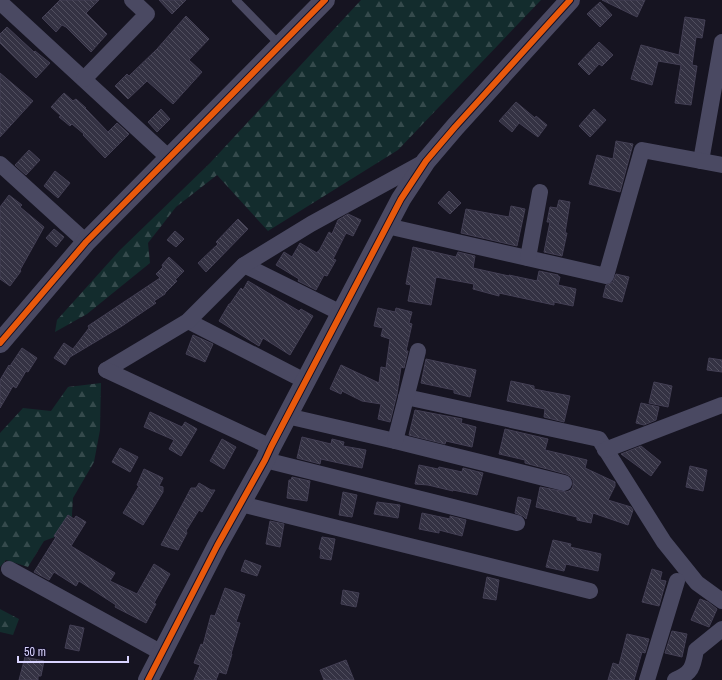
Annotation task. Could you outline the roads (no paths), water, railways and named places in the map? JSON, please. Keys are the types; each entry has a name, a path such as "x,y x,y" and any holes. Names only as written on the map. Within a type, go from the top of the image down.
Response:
{"street":[{"path":"84,79 147,14 132,0"},
{"path":"0,344 86,242 325,0"},
{"path":"148,680 217,546 268,454 401,199 426,161 570,0"},
{"path":"0,2 169,158"},
{"path":"702,161 722,42"},
{"path":"387,226 606,276 642,150 722,165"},
{"path":"426,161 311,224 244,265 188,322 106,370 268,454 517,523"},
{"path":"0,164 86,242"},
{"path":"528,258 540,192"},
{"path":"244,265 341,313"},
{"path":"188,322 305,381"},
{"path":"395,441 418,351"},
{"path":"406,398 598,439 664,542 697,583 722,601"},
{"path":"605,450 722,405"},
{"path":"287,416 564,482"},
{"path":"241,504 590,591"},
{"path":"10,569 162,653"},
{"path":"647,680 677,581"},
{"path":"675,680 684,676 693,666 696,650 722,629"}],"lane":[{"path":"236,0 280,46"}]}
